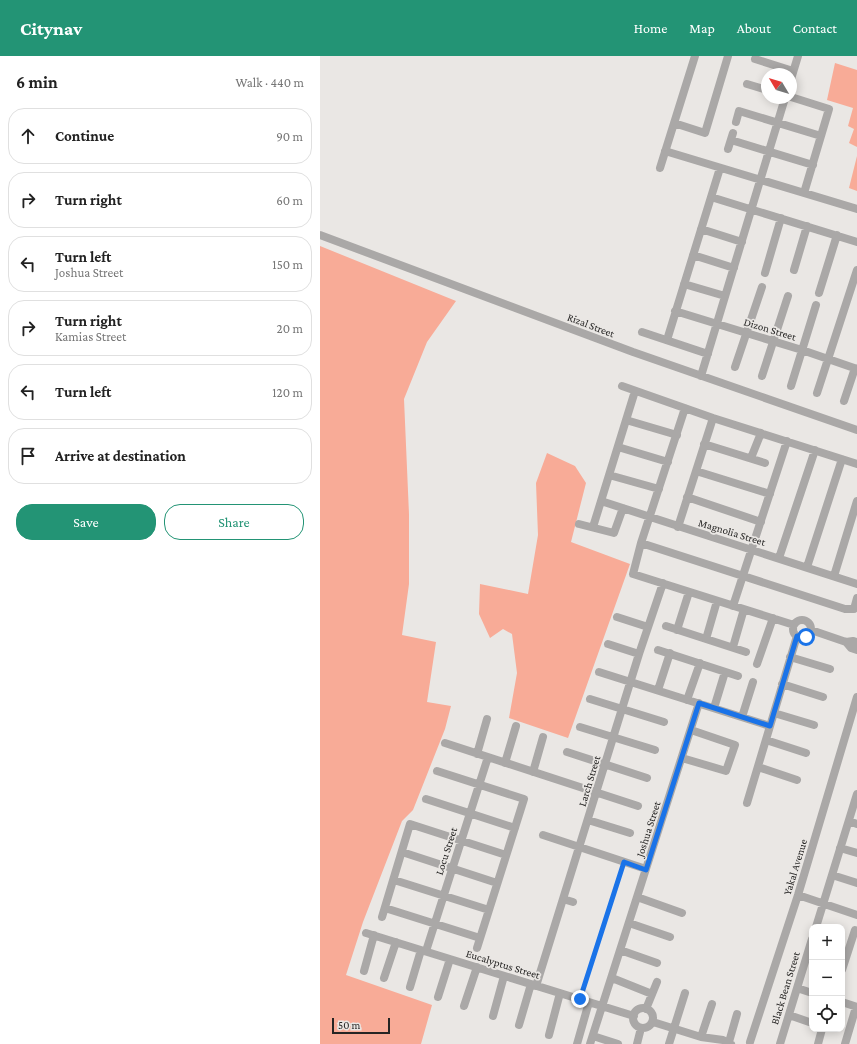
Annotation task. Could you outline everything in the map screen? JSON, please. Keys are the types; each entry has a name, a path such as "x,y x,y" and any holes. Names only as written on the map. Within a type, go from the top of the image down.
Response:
{"street":[{"path":"660,168 695,56"},
{"path":"674,123 705,133 728,56"},
{"path":"794,68 798,56"},
{"path":"754,61 773,68"},
{"path":"747,84 761,88"},
{"path":"797,99 828,109 804,194"},
{"path":"701,376 783,104"},
{"path":"736,122 739,111 821,136"},
{"path":"728,149 732,137 769,152 812,165"},
{"path":"666,151 857,209"},
{"path":"667,340 720,168"},
{"path":"711,197 857,242"},
{"path":"765,273 781,218"},
{"path":"794,270 808,226"},
{"path":"701,229 742,242"},
{"name":"Rizal Street","path":"320,235 625,350 857,430"},
{"path":"819,293 837,235"},
{"path":"693,256 734,268"},
{"path":"817,393 857,270"},
{"path":"684,284 725,296"},
{"path":"735,367 762,287"},
{"path":"762,376 788,296"},
{"path":"791,386 816,305"},
{"name":"Dizon Street","path":"675,311 774,341 856,369"},
{"path":"642,332 708,354"},
{"path":"844,401 856,369"},
{"path":"622,386 713,418 761,432 857,464"},
{"path":"593,527 635,391"},
{"path":"685,408 641,544 633,574 794,625"},
{"path":"678,527 713,418"},
{"path":"626,420 677,435"},
{"path":"751,458 761,432"},
{"path":"733,606 787,441"},
{"path":"704,444 765,463"},
{"path":"618,447 668,462"},
{"path":"779,558 815,450"},
{"path":"807,567 842,459"},
{"path":"696,471 770,494"},
{"path":"609,475 659,489"},
{"path":"687,497 761,522"},
{"path":"834,576 857,500"},
{"name":"Magnolia Street","path":"601,501 857,584"},
{"path":"579,524 614,534 623,508"},
{"path":"641,544 845,609 854,609 857,598"},
{"name":"Larch Street","path":"519,1025 563,899 566,880 588,820 639,654 663,583"},
{"path":"677,630 689,592"},
{"path":"706,639 717,600"},
{"path":"733,648 744,609"},
{"path":"617,617 648,627"},
{"path":"757,664 773,618"},
{"path":"794,625 801,620 805,620 811,626 811,630"},
{"path":"747,803 797,636 794,631 794,625"},
{"path":"666,626 746,652"},
{"path":"797,636 806,637 811,630"},
{"path":"811,630 846,642 857,642"},
{"path":"846,642 851,648 857,650"},
{"path":"608,644 639,654"},
{"path":"658,650 738,676"},
{"path":"658,690 670,653"},
{"path":"790,657 830,669"},
{"path":"687,700 700,663"},
{"path":"599,672 770,726"},
{"path":"714,708 725,672"},
{"path":"742,717 753,682"},
{"path":"782,684 823,697"},
{"path":"590,699 664,722"},
{"name":"Yakal Avenue","path":"750,1043 798,895 857,700"},
{"name":"Joshua Street","path":"591,1040 699,703"},
{"path":"774,713 814,725"},
{"path":"477,754 488,719"},
{"path":"505,763 516,726"},
{"path":"580,727 655,750"},
{"path":"682,758 726,771 735,745 691,730"},
{"path":"533,772 543,737"},
{"path":"766,740 806,753"},
{"path":"445,743 638,806"},
{"path":"567,752 647,778"},
{"name":"Locu Street","path":"410,987 444,895 488,757"},
{"path":"758,767 797,780"},
{"path":"437,771 524,799 477,948"},
{"path":"817,924 857,794"},
{"path":"426,799 515,828"},
{"path":"588,820 630,833"},
{"path":"849,821 857,824"},
{"path":"382,917 410,824 506,854"},
{"path":"543,835 646,870"},
{"path":"840,848 857,853"},
{"path":"402,852 497,883"},
{"path":"832,875 857,883"},
{"path":"394,880 489,910"},
{"path":"798,895 857,915"},
{"path":"637,897 682,913"},
{"path":"563,899 573,902"},
{"path":"384,908 480,938"},
{"path":"629,923 670,937"},
{"path":"843,960 846,942 854,930"},
{"name":"Eucalyptus Street","path":"366,933 634,1016"},
{"path":"364,971 374,935"},
{"path":"384,978 396,942"},
{"path":"620,950 657,963"},
{"name":"Black Bean Street","path":"782,1043 788,1015 809,958"},
{"path":"438,997 450,959"},
{"path":"464,1006 477,967"},
{"path":"493,1016 504,976"},
{"path":"612,978 652,994"},
{"path":"646,1009 657,982"},
{"path":"797,988 809,992"},
{"path":"549,1035 560,993"},
{"path":"669,1044 685,993"},
{"path":"576,1044 590,1002"},
{"path":"845,1003 857,1007 845,1044"},
{"path":"701,1037 712,1004"},
{"path":"646,1009 652,1014 653,1022 648,1027 641,1028 634,1022 634,1016 639,1010 646,1009"},
{"path":"653,1022 701,1037 723,1040 730,1043 737,1014"},
{"path":"788,1015 809,1022"},
{"path":"636,1044 641,1028"},
{"path":"818,1044 821,1032"},
{"path":"848,1034 857,1037"},
{"path":"701,1037 711,1044"},
{"path":"591,1040 618,1044"}],"path":[{"path":"580,999 624,862"}],"shaded area":[{"path":"835,63 857,70 857,147 849,143 854,129 848,126 853,108 827,100"},
{"path":"857,156 857,191 849,188"},
{"path":"320,246 456,301 427,342 404,399 409,514 409,584 402,635 436,642 427,702 451,706 445,729 413,810 402,821 363,922 346,975 432,1005 421,1044 320,1044"},
{"path":"547,453 575,466 586,483 571,542 630,564 568,738 509,718 517,673 512,634 503,629 490,638 479,614 480,584 528,594 538,535 536,483"}],"route":[{"path":"580,999 624,862 646,870 699,703 770,726 797,636 806,637"}]}
